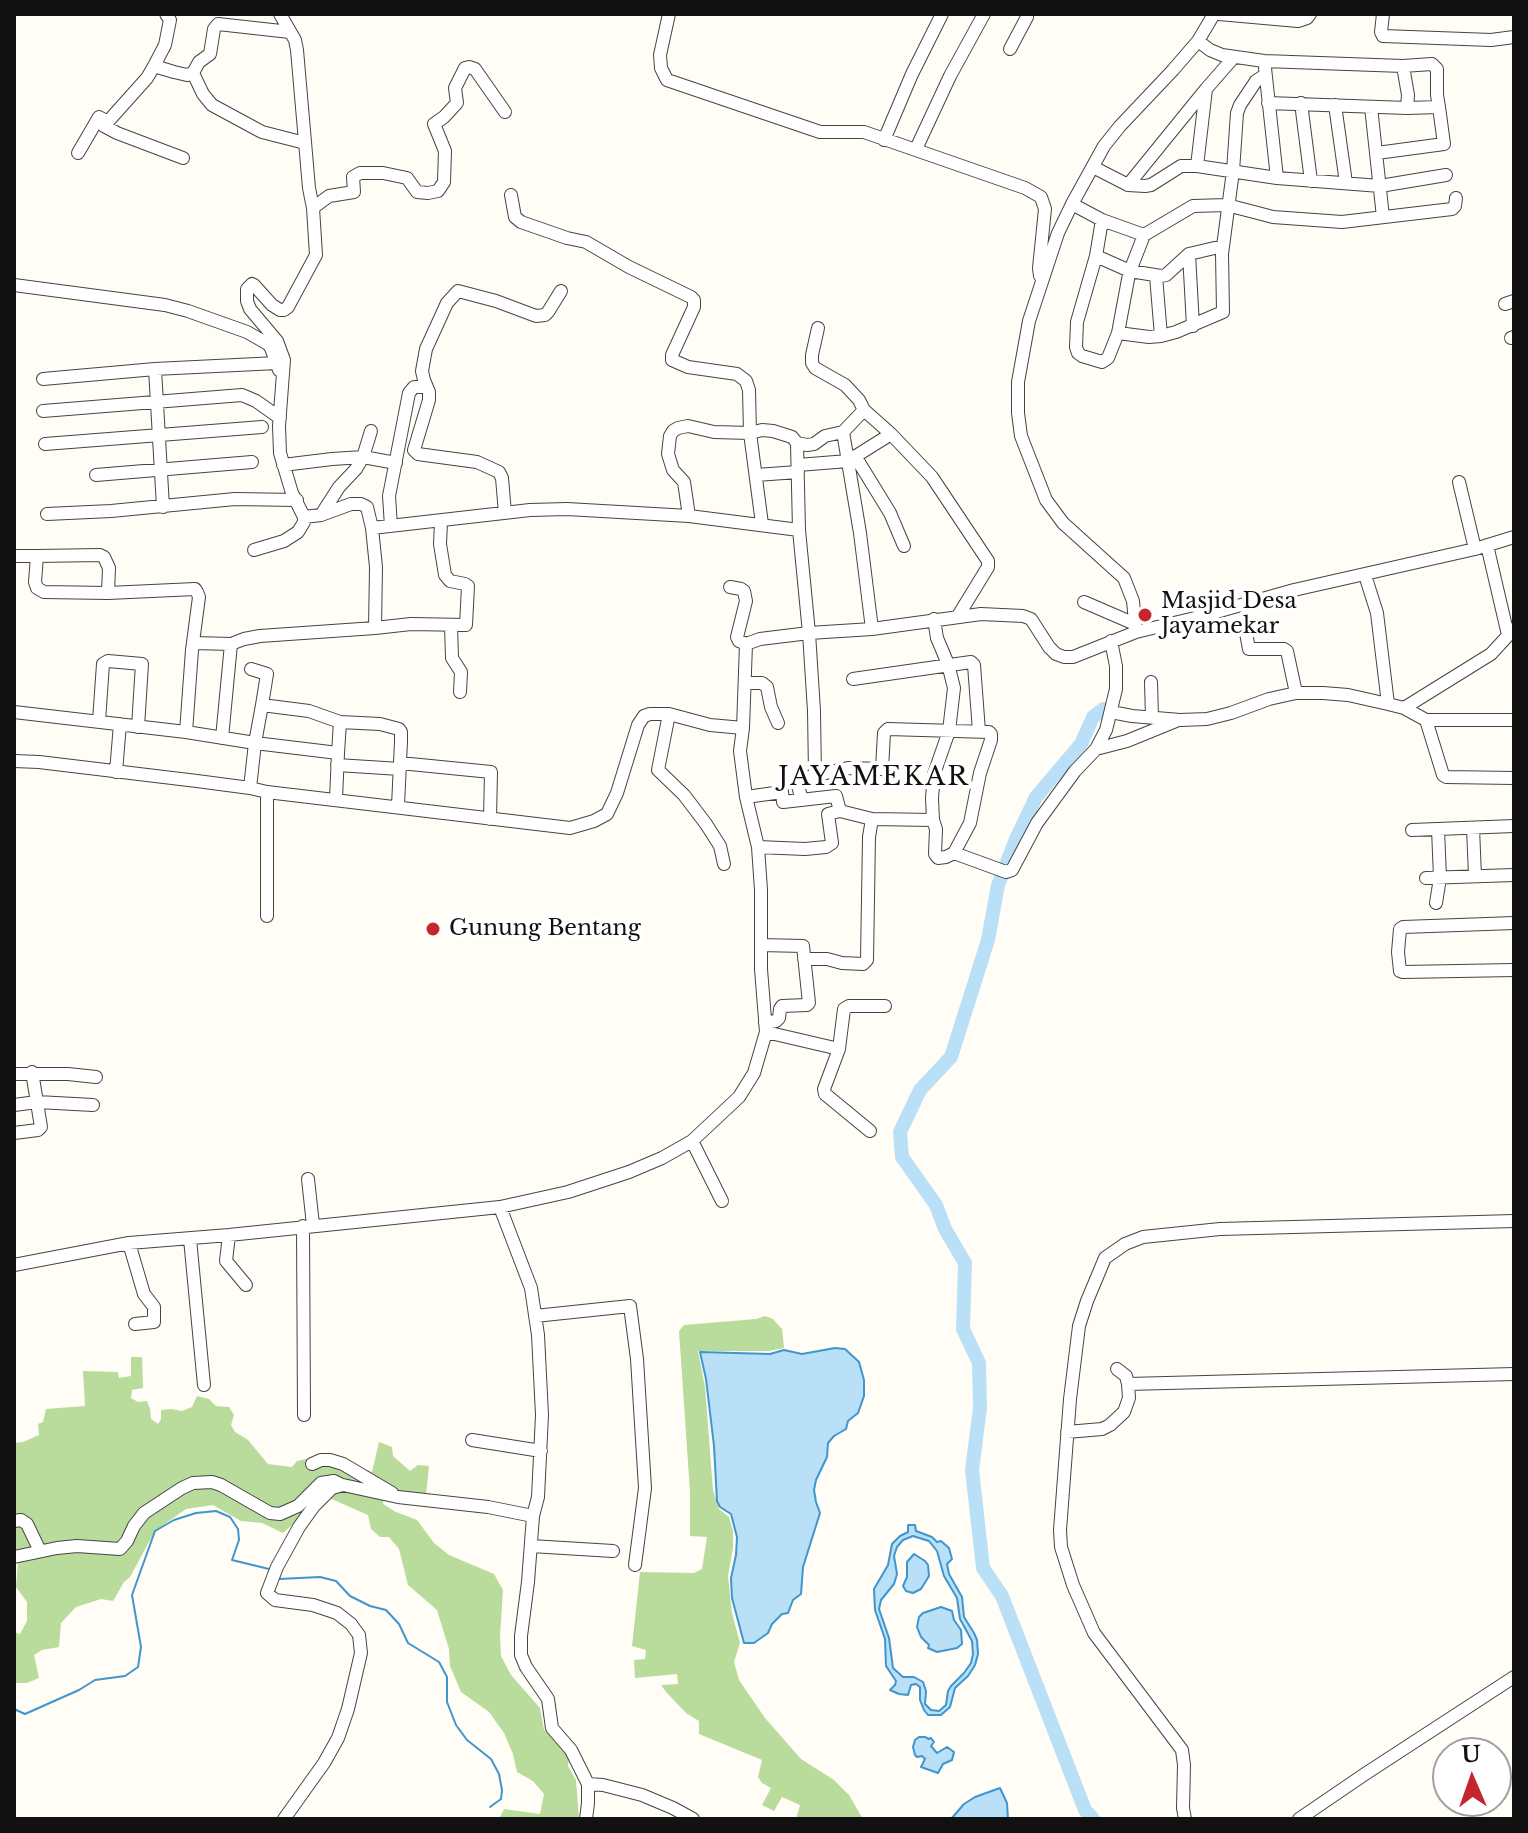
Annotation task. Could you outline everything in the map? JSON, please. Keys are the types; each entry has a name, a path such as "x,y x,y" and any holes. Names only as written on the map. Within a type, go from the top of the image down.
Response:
{"street":[{"path":"166,14 170,20 165,45 154,66 104,126 183,158"},
{"path":"254,550 284,541 298,532 303,527 304,517 292,493 280,453 282,352 247,301 247,289 252,284 272,305 280,310 288,307 316,255 297,50 295,40 280,14"},
{"path":"669,14 660,55 661,68 667,80 820,132 864,132 1025,188 1041,197 1045,209 1039,268 1042,283"},
{"path":"884,140 942,14"},
{"path":"916,149 950,76 984,14"},
{"path":"1010,49 1027,14"},
{"path":"1136,628 1133,601 1124,578 1063,523 1046,500 1021,436 1018,382 1029,321 1058,233 1104,146 1198,41 1217,14 1298,21 1310,14"},
{"path":"1383,14 1383,36 1491,40 1514,37"},
{"path":"154,66 187,75 193,73 199,62 210,54 215,25 290,32"},
{"path":"1198,41 1222,55 1264,61 1403,66 1432,64 1435,66 1444,144 1377,153"},
{"path":"1128,185 1234,57"},
{"path":"1264,61 1277,178"},
{"path":"1403,66 1407,108"},
{"path":"313,208 329,196 354,192 353,177 360,173 383,173 407,178 417,192 438,191 444,182 445,151 434,124 457,103 455,88 465,68 475,69 505,112"},
{"path":"193,73 212,105 262,132 305,143"},
{"path":"1118,333 1161,336 1223,312 1223,246 1237,113 1256,81 1265,75"},
{"path":"1197,166 1206,89"},
{"path":"1268,103 1439,107"},
{"path":"1301,103 1311,181"},
{"path":"1335,105 1346,183"},
{"path":"1371,107 1383,217"},
{"path":"78,153 99,117 108,122"},
{"path":"1093,167 1128,185 1151,185 1178,167 1197,166 1277,178 1380,186 1446,175"},
{"path":"511,195 515,217 521,222 582,240 691,297 694,307 672,360 688,367 742,376 748,386 750,433 762,524"},
{"path":"1102,220 1096,256 1077,322 1076,347 1082,356 1105,361 1118,333 1130,271 1144,235 1193,206 1227,205 1273,217 1342,222 1452,209 1456,198"},
{"path":"1072,204 1102,220 1144,235"},
{"path":"1096,256 1130,271 1156,276 1166,275 1189,254 1223,246"},
{"path":"1189,254 1193,326"},
{"path":"1156,276 1161,336"},
{"path":"14,285 165,305 247,332 268,344 282,381"},
{"path":"505,513 499,472 477,462 418,454 414,450 429,400 422,364 447,303 455,293 461,291 541,316 548,312 561,291"},
{"path":"818,328 812,355 815,368 845,385 864,410 932,477 988,561 988,567 958,616"},
{"path":"43,379 277,363"},
{"path":"155,369 163,507"},
{"path":"391,526 389,496 409,393 414,387 426,387"},
{"path":"43,411 242,395 280,418"},
{"path":"797,443 814,444 825,436 843,432 864,410"},
{"path":"689,516 684,482 673,470 668,454 668,441 673,431 688,426 714,432 773,431 792,437 797,443 799,530 809,633 815,774"},
{"path":"45,444 262,427"},
{"path":"321,515 339,487 356,469 371,431"},
{"path":"843,432 852,459 851,482 872,629"},
{"path":"756,475 852,459 891,434"},
{"path":"283,465 363,457 396,463"},
{"path":"852,459 890,513 904,546"},
{"path":"96,475 252,462"},
{"path":"851,482 866,476"},
{"path":"1404,708 1491,654 1511,632 1459,482"},
{"path":"47,514 235,499 297,500"},
{"path":"304,517 321,515 351,504 367,507 376,567 375,628"},
{"path":"372,528 567,509 689,516 799,530"},
{"path":"194,643 231,644 260,636 411,624 465,625 468,586 450,581 445,575 440,544 441,522"},
{"path":"746,644 760,639 872,629 981,614 1031,619 1056,654 1073,657 1136,628 1195,618 1294,590 1514,537"},
{"path":"14,556 104,557 109,568 108,593"},
{"path":"37,556 35,582 44,592 195,589 199,597 186,732"},
{"path":"1365,575 1377,613 1388,704"},
{"path":"730,587 744,591 746,601 737,637 746,644"},
{"path":"1084,602 1136,628"},
{"path":"802,800 800,779 848,768 882,769 884,733 888,729 949,731 979,731 989,732 991,740 980,773 970,823 954,853 936,857 932,798 934,774 949,731 954,688 937,638 934,619"},
{"path":"451,625 452,658 461,672 460,692"},
{"path":"1246,633 1249,649 1278,647 1287,651 1296,693"},
{"path":"954,853 1000,870 1012,870 1037,823 1075,771 1096,749 1106,730 1116,689 1111,641"},
{"path":"222,738 231,644"},
{"path":"14,1265 129,1243 500,1207 568,1192 629,1172 692,1141 739,1097 754,1073 765,1028 758,847 746,797 740,751 746,644"},
{"path":"99,721 103,664 108,661 142,664 138,727"},
{"path":"853,679 971,662 974,665 979,731"},
{"path":"250,788 255,743 268,681 267,674 251,669"},
{"path":"1151,682 1152,717"},
{"path":"745,683 762,683 767,687 778,723"},
{"path":"1111,712 1180,720 1207,719 1296,693 1348,695 1404,708 1426,720 1514,720"},
{"path":"262,705 309,711 340,722 380,724 399,729 398,806"},
{"path":"14,712 186,732 337,759 491,772 490,819"},
{"path":"14,761 570,828 605,816 617,793 640,719 650,714 669,714 710,725 743,728"},
{"path":"669,714 658,770 684,795 706,824 720,846 724,864"},
{"path":"1125,714 1132,739"},
{"path":"1096,749 1180,720"},
{"path":"1426,720 1446,777 1514,778"},
{"path":"336,799 340,722"},
{"path":"116,772 120,724"},
{"path":"267,792 267,916"},
{"path":"746,797 782,792 783,802 836,796 840,811"},
{"path":"758,847 826,847 832,843 828,814 840,811 872,819 933,820"},
{"path":"804,959 863,964 867,960 872,819"},
{"path":"1412,830 1514,826"},
{"path":"1473,828 1475,876"},
{"path":"1436,903 1440,878 1438,829"},
{"path":"1426,878 1514,875"},
{"path":"1514,923 1403,927 1400,929 1398,952 1400,971 1403,972 1514,970"},
{"path":"761,945 803,946 809,1003 782,1006 779,1018 765,1028"},
{"path":"870,1131 825,1094 824,1089 839,1049 844,1009 849,1006 885,1006"},
{"path":"765,1028 839,1049"},
{"path":"14,1074 32,1072 96,1077"},
{"path":"14,1133 41,1127 32,1072"},
{"path":"14,1105 37,1102 93,1105"},
{"path":"692,1141 722,1201"},
{"path":"304,1415 308,1179"},
{"path":"500,1207 531,1288 542,1415 538,1497 533,1516 521,1655 548,1699 552,1728 571,1750 588,1784 586,1819"},
{"path":"1185,1819 1182,1750 1088,1623 1066,1565 1060,1530 1079,1326 1105,1258 1125,1244 1143,1237 1220,1229 1514,1221"},
{"path":"229,1235 226,1261 246,1285"},
{"path":"190,1239 204,1385"},
{"path":"129,1243 144,1294 154,1307 154,1322 135,1324"},
{"path":"535,1316 630,1306 637,1359 645,1488 635,1565"},
{"path":"1067,1432 1091,1431 1110,1425 1124,1412 1129,1398 1128,1384 1126,1376 1117,1369"},
{"path":"1128,1384 1514,1374"},
{"path":"472,1440 541,1451"},
{"path":"312,1464 330,1460 343,1464 398,1497"},
{"path":"14,1557 77,1546 120,1549 144,1513 193,1483 221,1485 270,1513 280,1514 298,1506 321,1483 334,1481 398,1497 488,1507 533,1516"},
{"path":"284,1819 338,1738 354,1686 361,1645 355,1628 337,1613 275,1600 267,1593 270,1581 299,1527 332,1488 343,1485"},
{"path":"14,1521 21,1520 27,1524 40,1551"},
{"path":"531,1546 613,1551"},
{"path":"1299,1819 1514,1677"},
{"path":"588,1784 642,1795 693,1819"}],"green space":[{"path":"765,1316 773,1319 782,1329 784,1348 769,1351 698,1351 705,1387 713,1490 719,1509 729,1517 733,1531 728,1576 732,1613 740,1643 734,1662 739,1680 765,1718 801,1759 834,1780 849,1795 863,1819 796,1819 800,1805 782,1797 774,1811 762,1805 771,1788 758,1777 762,1760 699,1734 699,1721 686,1713 661,1685 678,1684 677,1674 635,1678 634,1660 645,1659 646,1650 632,1646 640,1572 694,1573 702,1569 707,1537 690,1536 679,1331 684,1325"},
{"path":"131,1357 142,1357 143,1388 132,1390 131,1398 138,1402 147,1401 151,1419 158,1424 161,1410 182,1411 192,1407 197,1396 209,1399 216,1406 229,1407 234,1415 231,1425 235,1432 248,1440 268,1464 292,1467 297,1461 306,1459 321,1462 338,1458 372,1472 379,1442 392,1447 393,1456 410,1471 418,1465 429,1466 425,1504 384,1498 383,1504 417,1520 434,1543 449,1555 494,1574 503,1590 501,1656 511,1675 540,1708 544,1730 564,1748 569,1757 568,1766 576,1780 579,1819 499,1819 504,1809 540,1814 544,1794 533,1781 517,1772 504,1733 489,1712 461,1692 450,1666 449,1649 437,1610 408,1585 399,1549 389,1537 380,1537 371,1529 368,1515 325,1496 283,1533 262,1523 241,1521 213,1505 186,1509 155,1531 113,1601 101,1599 76,1607 61,1623 59,1647 34,1655 39,1678 27,1683 14,1683 14,1632 20,1634 27,1621 27,1602 16,1587 14,1443 39,1435 38,1424 43,1422 46,1409 85,1406 83,1371 118,1372 119,1378 131,1376"}],"water":[{"path":"845,1349 859,1362 864,1396 858,1413 848,1421 846,1429 828,1443 827,1457 816,1480 814,1490 820,1513 803,1567 801,1594 793,1600 788,1613 782,1614 772,1624 768,1633 754,1643 744,1643 732,1598 731,1578 737,1537 731,1514 717,1501 714,1446 700,1352 770,1354 784,1350 802,1354"},
{"path":"908,1525 915,1525 916,1531 937,1542 941,1541 949,1548 952,1559 947,1564 949,1574 962,1597 964,1617 977,1640 975,1665 955,1688 950,1707 941,1715 928,1715 920,1700 920,1687 916,1684 911,1685 908,1695 890,1690 896,1681 886,1666 885,1639 875,1610 874,1589 888,1565 892,1544 908,1532","holes":["913,1536 929,1541 937,1551 944,1576 957,1598 960,1619 972,1641 973,1654 971,1663 948,1691 946,1705 939,1711 931,1710 925,1704 923,1682 914,1677 903,1677 893,1668 889,1638 879,1609 897,1574 894,1556 897,1547"]},
{"path":"914,1554 928,1565 929,1576 921,1589 913,1593 903,1586 907,1577 907,1562"},
{"path":"941,1607 952,1611 961,1630 962,1644 937,1652 928,1648 917,1627 923,1613"},
{"path":"919,1737 931,1738 934,1742 931,1746 937,1753 947,1747 954,1752 952,1760 943,1764 938,1773 921,1767 925,1759 915,1755 913,1747"},
{"path":"1000,1788 1007,1803 1008,1819 951,1819 975,1797"}],"waterway":[{"path":"1093,1819 1085,1810 1002,1596 983,1568 972,1470 980,1408 979,1363 963,1329 965,1263 945,1229 936,1205 902,1157 900,1132 920,1090 951,1057 988,940 998,885 1036,797 1081,744 1093,717 1108,709"},
{"path":"14,1709 25,1714 95,1680 125,1676 138,1667 141,1647 132,1595 155,1531 174,1520 216,1511 230,1517 238,1529 239,1540 232,1560 269,1569"},
{"path":"279,1579 320,1577 336,1581 350,1596 386,1610 399,1624 408,1643 439,1662 447,1677 447,1702 456,1725 467,1740 491,1759 499,1774 501,1799 490,1807"}],"place":[{"name":"Masjid Desa Jayamekar","path":"1145,615"},
{"name":"Gunung Bentang","path":"433,929"}],"district":[{"name":"JAYAMEKAR","path":"874,778"}]}
